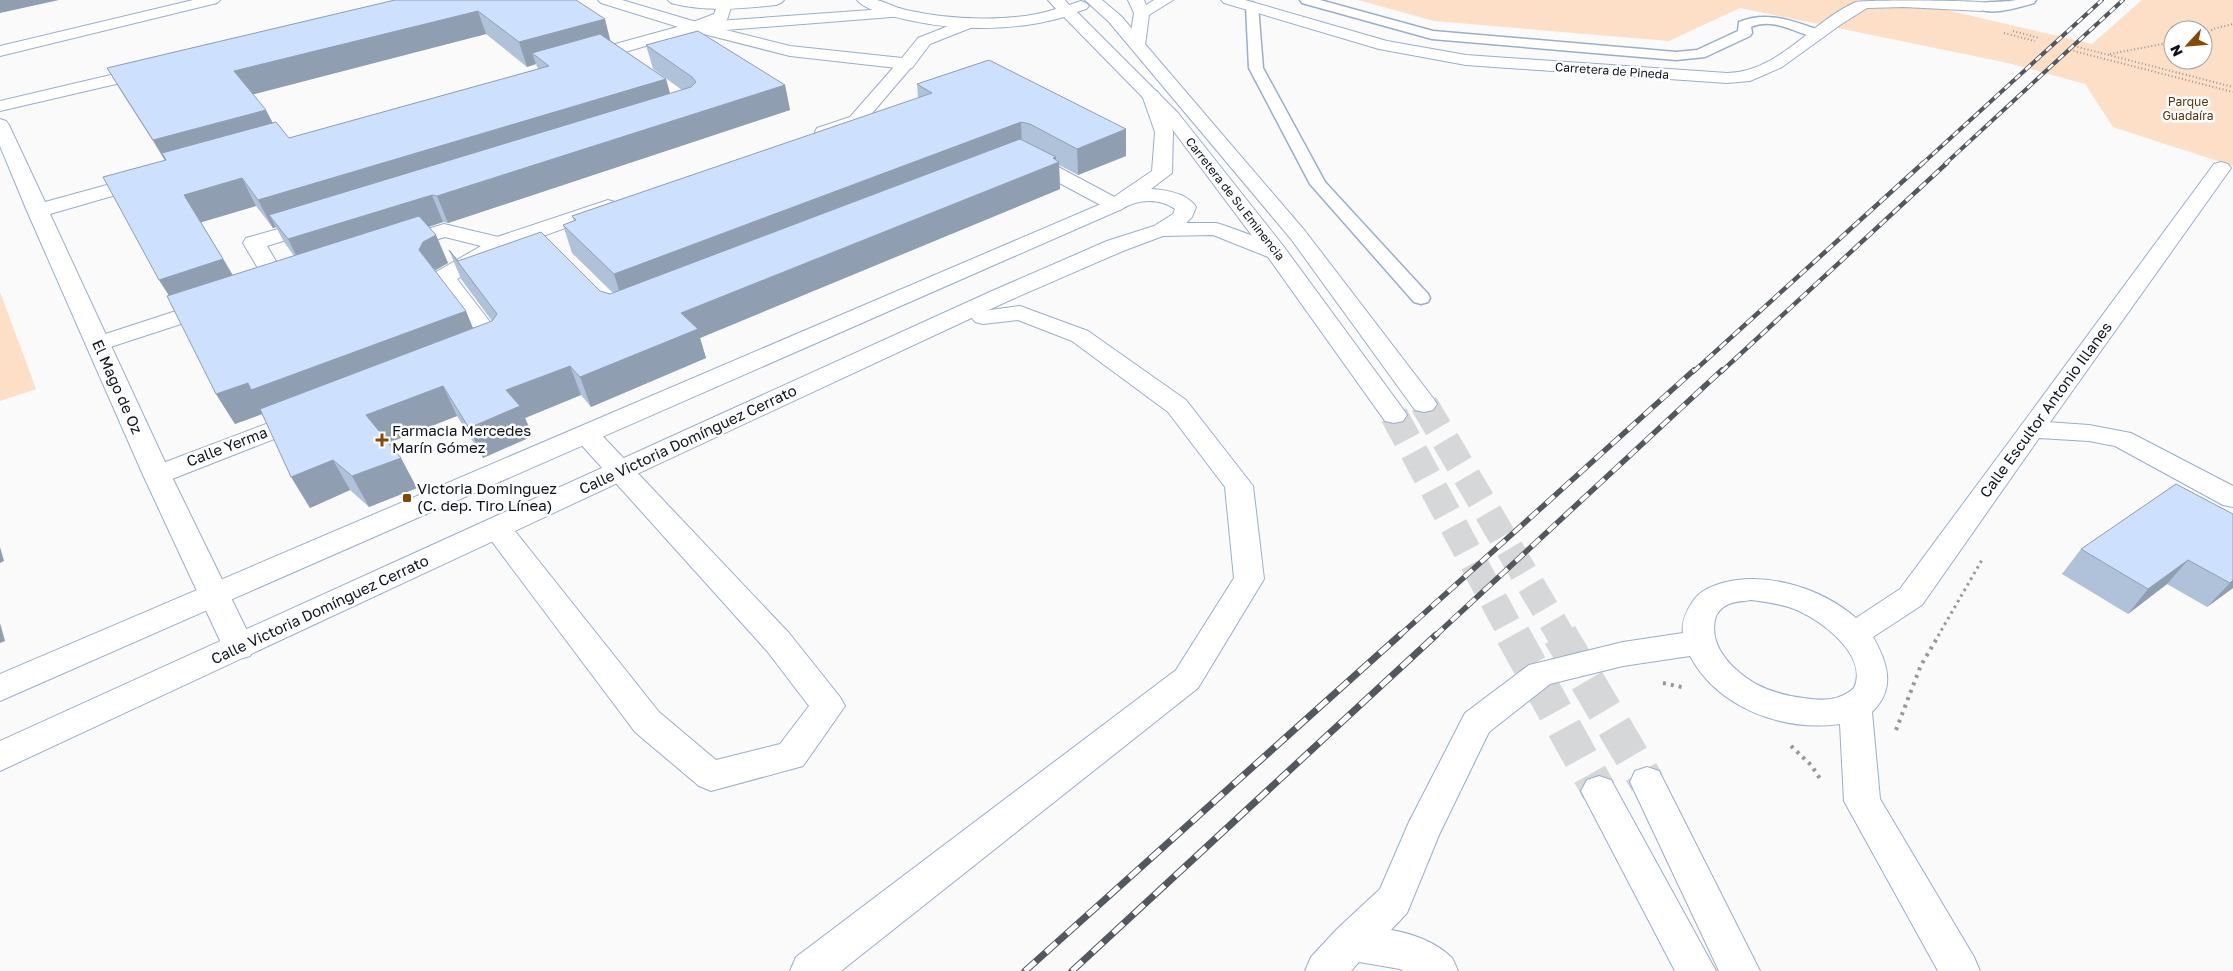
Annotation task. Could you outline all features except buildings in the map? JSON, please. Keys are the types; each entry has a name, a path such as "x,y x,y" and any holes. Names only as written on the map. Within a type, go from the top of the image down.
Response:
{"street":[{"path":"111,8 148,0"},
{"path":"0,51 212,0"},
{"path":"606,0 694,27 790,51 906,64"},
{"path":"676,0 694,4 776,0"},
{"path":"865,0 906,14 924,41"},
{"path":"1137,45 1139,7 1165,0"},
{"name":"Carretera de Pineda","path":"1229,0 1385,46 1466,60 1710,78 1745,77 1781,62 1817,34 1865,3 1891,0 1986,3"},
{"path":"694,27 906,14 972,22 1010,21 1048,16 1062,5 1097,1"},
{"name":"Carretera de Su Eminencia","path":"1097,1 1115,19 1298,235 1424,404"},
{"path":"564,64 694,27 722,17 724,4"},
{"name":"Carretera de Su Eminencia","path":"1062,5 1172,117 1276,252 1394,414"},
{"path":"809,138 856,121 924,41 972,22"},
{"path":"612,51 628,62"},
{"path":"0,106 164,67"},
{"path":"0,688 1122,200 1162,173 1164,132 1151,95"},
{"name":"El Mago de Oz","path":"0,125 157,475 239,647"},
{"path":"1005,163 1023,156 1122,200 1162,195 1178,200 1186,207 1182,218 1161,230"},
{"name":"Calle Escultor Antonio Illanes","path":"1854,634 1911,597 2221,168"},
{"path":"37,211 162,176"},
{"path":"380,252 444,230 499,244 543,238 630,199"},
{"path":"279,285 254,243 330,220"},
{"name":"Calle Victoria Domínguez Cerrato","path":"0,757 1000,296 1115,246 1161,230 1216,229 1276,252"},
{"path":"459,358 495,344 444,277 499,244"},
{"path":"98,344 234,300"},
{"path":"810,971 1186,679 1249,579 1239,486 1177,406 1080,336 1020,313 982,317"},
{"name":"Calle Yerma","path":"157,475 330,407"},
{"path":"2032,429 2089,433 2122,439 2233,498"},
{"path":"497,528 647,722 711,776 791,756 828,706 778,642 618,472 586,434"},
{"path":"1752,589 1779,592 1807,602 1833,616 1854,634 1868,655 1873,675 1869,694 1855,707 1822,714 1774,707 1744,693 1721,675 1705,654 1697,633 1700,616 1710,601 1728,592 1752,589"},
{"path":"1325,971 1351,942 1394,901 1422,834 1477,723 1540,674 1623,654 1700,642"},
{"path":"1855,707 1862,801 1960,971"},
{"path":"1647,782 1740,971"},
{"path":"1599,791 1696,971"},
{"path":"1351,942 1408,951 1438,971"}],"lane":[{"path":"1306,0 1432,35 1676,56 1700,54 1745,33 1744,26 1756,21 1778,22 1817,34"},
{"name":"Carretera de Pineda","path":"1986,3 2006,7 2030,0"},
{"path":"1252,6 1256,68 1318,184 1421,298"}],"path":[{"path":"2213,30 2233,24"},
{"path":"2107,55 2163,44"},
{"path":"2074,46 2233,87"},
{"path":"2070,50 2233,92"}],"green space":[{"name":"Parque Guadaíra","path":"1358,0 1904,0 2092,44 2142,0 2233,0 2233,166 2113,127 2085,84 2008,63 1740,8 1669,41 1434,21"},
{"path":"0,292 36,389 0,401"}],"tunnel":[{"path":"1424,404 1561,636"},
{"path":"1394,415 1513,636"},
{"path":"1513,635 1599,791"},
{"path":"1560,635 1647,782"}],"railway":[{"path":"1922,164 2102,0"},
{"path":"1945,164 2123,0"},
{"path":"1693,372 1923,163"},
{"path":"1721,372 1947,163"},
{"path":"1399,636 1694,370"},
{"path":"1435,636 1722,370"},
{"path":"1025,971 1400,635"},
{"path":"1072,971 1436,635"}],"place":[{"name":"Farmacia Mercedes Marín Gómez","path":"382,440"},
{"name":"Victoria Dominguez (C. dep. Tiro Línea)","path":"407,498"}]}
